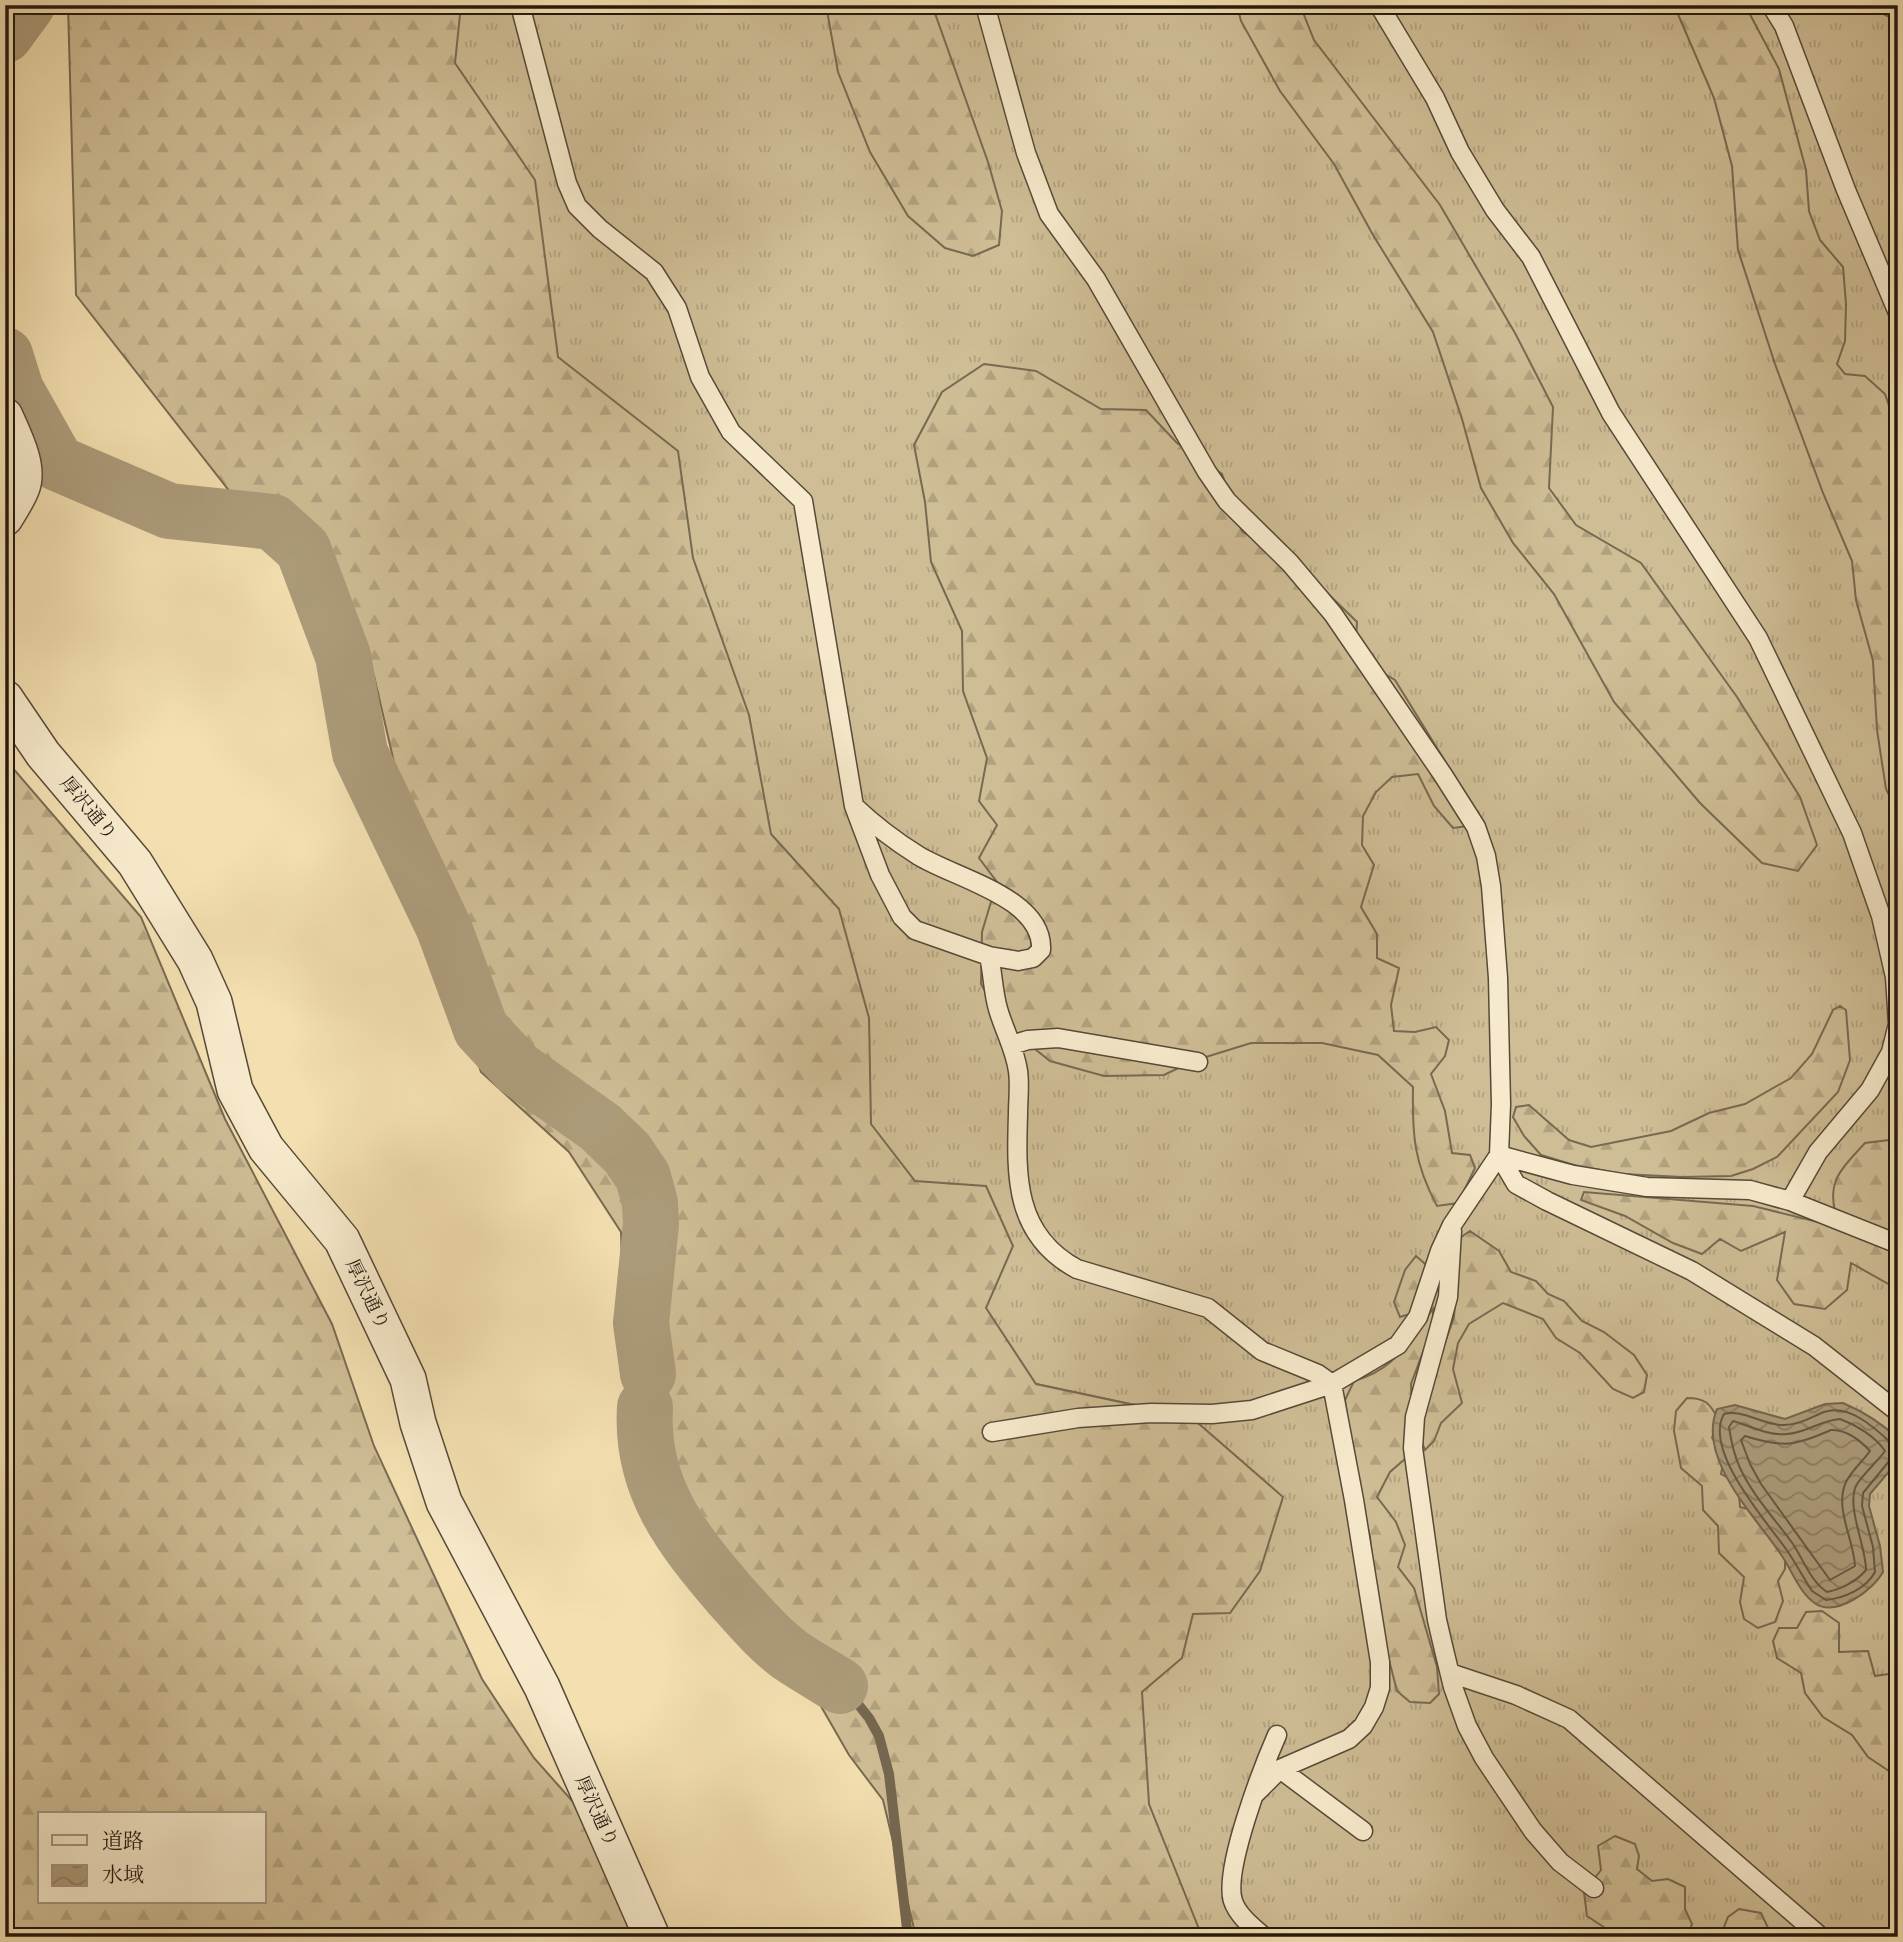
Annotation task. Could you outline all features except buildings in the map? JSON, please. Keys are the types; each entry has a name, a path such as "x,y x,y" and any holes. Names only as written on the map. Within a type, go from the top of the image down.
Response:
{"street":[{"path":"5,416 22,460 24,473 23,486 5,517"},
{"name":"厚沢通り","path":"5,698 43,754 141,874 195,960 214,1002 235,1090 266,1148 316,1205 342,1240 408,1379 418,1423 444,1502 542,1687 652,1937"}],"lane":[{"path":"520,5 567,183 577,206 600,229 654,272 677,308 700,377 730,432 803,502 854,806 880,875 902,917 915,930 989,956 1018,961 1033,958 1041,950 1039,930 1023,911 993,891 920,857 877,827 854,806"},
{"path":"985,5 1026,153 1049,214 1096,279 1207,472 1227,501 1290,562 1333,614 1476,827 1486,856 1491,886 1498,978 1501,1104 1499,1156 1452,1225 1440,1251 1418,1317 1398,1345 1332,1384 1252,1410 1212,1414 1150,1413 1078,1418 992,1432"},
{"path":"1379,5 1435,98 1460,152 1488,198 1531,257 1611,413 1758,638 1852,833 1881,916 1895,977 1898,1024 1891,1052 1890,1072 1870,1090 1818,1152 1790,1202"},
{"path":"1770,5 1784,26 1846,190 1898,313"},
{"path":"989,956 998,1010 1018,1071 1018,1183 1027,1216 1046,1247 1060,1260 1077,1269 1208,1308 1262,1351 1318,1374 1332,1384 1380,1662 1380,1688 1374,1707 1363,1726 1349,1739 1280,1769 1255,1794"},
{"path":"1011,1045 1028,1040 1058,1038 1198,1062"},
{"path":"1499,1156 1573,1175 1647,1187 1749,1190 1790,1202 1898,1244"},
{"path":"1499,1156 1516,1184 1704,1278 1814,1346 1898,1412"},
{"path":"1452,1225 1446,1307 1415,1417 1413,1448 1437,1620 1467,1726 1484,1758 1533,1831 1560,1861 1594,1888"},
{"path":"1450,1673 1516,1695 1569,1719 1821,1937"},
{"path":"1264,1937 1237,1911 1230,1884 1255,1794 1277,1735"},
{"path":"1280,1769 1363,1831"}],"green space":[{"path":"68,5 461,5 455,63 535,180 558,357 678,451 693,558 749,715 771,834 839,909 869,1018 871,1124 915,1181 986,1186 1013,1246 986,1308 1036,1384 1191,1417 1283,1497 1260,1571 1230,1613 1193,1614 1182,1658 1142,1692 1149,1804 1199,1929 1208,1937 916,1937 883,1800 849,1755 807,1682 758,1636 678,1545 625,1366 621,1232 569,1152 481,1072 432,926 374,676 76,295"},
{"path":"415,5 1898,5 1898,1937 1110,1937 1081,1822 1191,1417 1036,1384 932,1325"},
{"path":"826,5 932,5 988,162 1002,211 999,245 973,256 945,248 908,216 870,152 838,72"},
{"path":"1237,5 1300,5 1314,40 1440,205 1515,333 1553,407 1549,488 1576,525 1641,563 1737,697 1800,797 1817,845 1798,871 1762,863 1700,803 1614,702 1554,594 1513,543 1481,488 1462,419 1433,332 1373,235 1334,164 1280,91 1241,21"},
{"path":"1674,5 1745,5 1779,69 1806,170 1809,211 1820,240 1843,267 1845,341 1837,364 1845,374 1865,376 1885,394 1898,432 1898,594 1891,612 1898,627 1898,813 1886,789 1877,730 1873,661 1856,600 1852,561 1823,493 1775,364 1738,250 1732,166 1714,98"},
{"path":"984,364 1036,371 1101,409 1146,410 1177,443 1222,474 1242,531 1313,579 1357,622 1355,657 1395,680 1471,803 1468,826 1453,828 1434,806 1418,774 1392,777 1376,792 1363,816 1362,845 1374,865 1361,907 1377,934 1377,958 1399,968 1391,1005 1394,1031 1415,1032 1436,1027 1449,1040 1445,1056 1431,1074 1445,1111 1452,1153 1470,1155 1475,1168 1458,1203 1437,1206 1423,1176 1416,1148 1413,1087 1378,1055 1322,1043 1251,1043 1193,1061 1164,1075 1104,1076 1050,1061 1005,1025 981,984 982,932 997,882 979,858 997,825 979,801 987,758 963,691 962,631 931,562 925,502 914,445 942,392"},
{"path":"5,759 141,917 225,1119 332,1324 374,1446 482,1679 534,1758 583,1813 632,1937 5,1937"},
{"path":"1840,1006 1846,1010 1850,1060 1838,1092 1777,1157 1753,1169 1731,1176 1682,1177 1623,1174 1574,1165 1541,1155 1524,1136 1513,1117 1516,1107 1529,1105 1569,1140 1591,1147 1671,1131 1709,1113 1745,1104 1791,1078 1812,1054 1833,1010"},
{"path":"1898,1139 1898,1285 1892,1286 1851,1263 1847,1290 1825,1309 1794,1304 1777,1280 1785,1232 1741,1251 1720,1239 1702,1254 1673,1243 1625,1216 1581,1200 1584,1192 1753,1206 1822,1223 1835,1211 1833,1200 1836,1181 1851,1158 1865,1143"},
{"path":"1470,1231 1499,1251 1511,1272 1536,1281 1548,1294 1564,1301 1582,1321 1604,1332 1634,1355 1647,1375 1644,1392 1633,1398 1613,1389 1580,1353 1556,1338 1543,1319 1503,1303 1469,1324 1458,1343 1453,1369 1462,1403 1441,1423 1434,1441 1425,1450 1420,1437 1427,1394 1454,1317 1460,1238"},
{"path":"1416,1256 1431,1269 1413,1313 1400,1317 1394,1302 1405,1270"},
{"path":"1433,1309 1433,1325 1411,1384 1412,1411 1406,1458 1390,1472 1377,1497 1396,1522 1405,1545 1398,1567 1414,1588 1437,1667 1439,1694 1430,1703 1410,1702 1397,1691 1375,1591 1370,1537 1357,1483 1345,1400 1354,1381 1369,1376 1391,1361"},
{"path":"1687,1398 1703,1400 1712,1409 1718,1419 1712,1438 1725,1453 1721,1474 1738,1483 1740,1507 1755,1511 1785,1552 1785,1569 1778,1581 1783,1601 1775,1622 1758,1628 1744,1619 1740,1602 1744,1577 1719,1553 1718,1526 1703,1510 1702,1486 1681,1468 1674,1431 1676,1411"},
{"path":"1822,1611 1839,1623 1839,1652 1868,1651 1875,1676 1894,1673 1898,1678 1898,1777 1868,1757 1852,1735 1823,1717 1805,1693 1801,1673 1777,1658 1773,1641 1779,1628 1797,1628 1806,1612"},
{"path":"1615,1836 1635,1844 1639,1856 1637,1869 1652,1881 1668,1879 1685,1887 1685,1909 1692,1924 1687,1937 1619,1937 1587,1916 1584,1892 1601,1870 1598,1846"},
{"path":"1739,1909 1761,1913 1769,1930 1787,1937 1720,1937 1728,1917"}],"water":[{"path":"1864,5 1898,5 1898,21"},
{"path":"1843,1403 1872,1418 1898,1439 1898,1461 1870,1494 1869,1506 1880,1546 1883,1572 1854,1600 1834,1607 1824,1607 1810,1600 1805,1594 1782,1556 1732,1487 1715,1448 1713,1428 1717,1409 1735,1405 1785,1419 1825,1404"}],"waterway":[{"path":"5,35 27,5"},
{"path":"5,355 16,390 57,463 169,511 273,522 303,549 343,656 360,753 444,928 481,1029 518,1069 600,1127 627,1153 643,1177 650,1203 651,1224 641,1323 648,1374"},
{"path":"645,1407 649,1462 657,1486 667,1509 695,1553 744,1611 782,1649 840,1686"},
{"path":"840,1686 869,1718 879,1736 889,1774 908,1937"}]}
